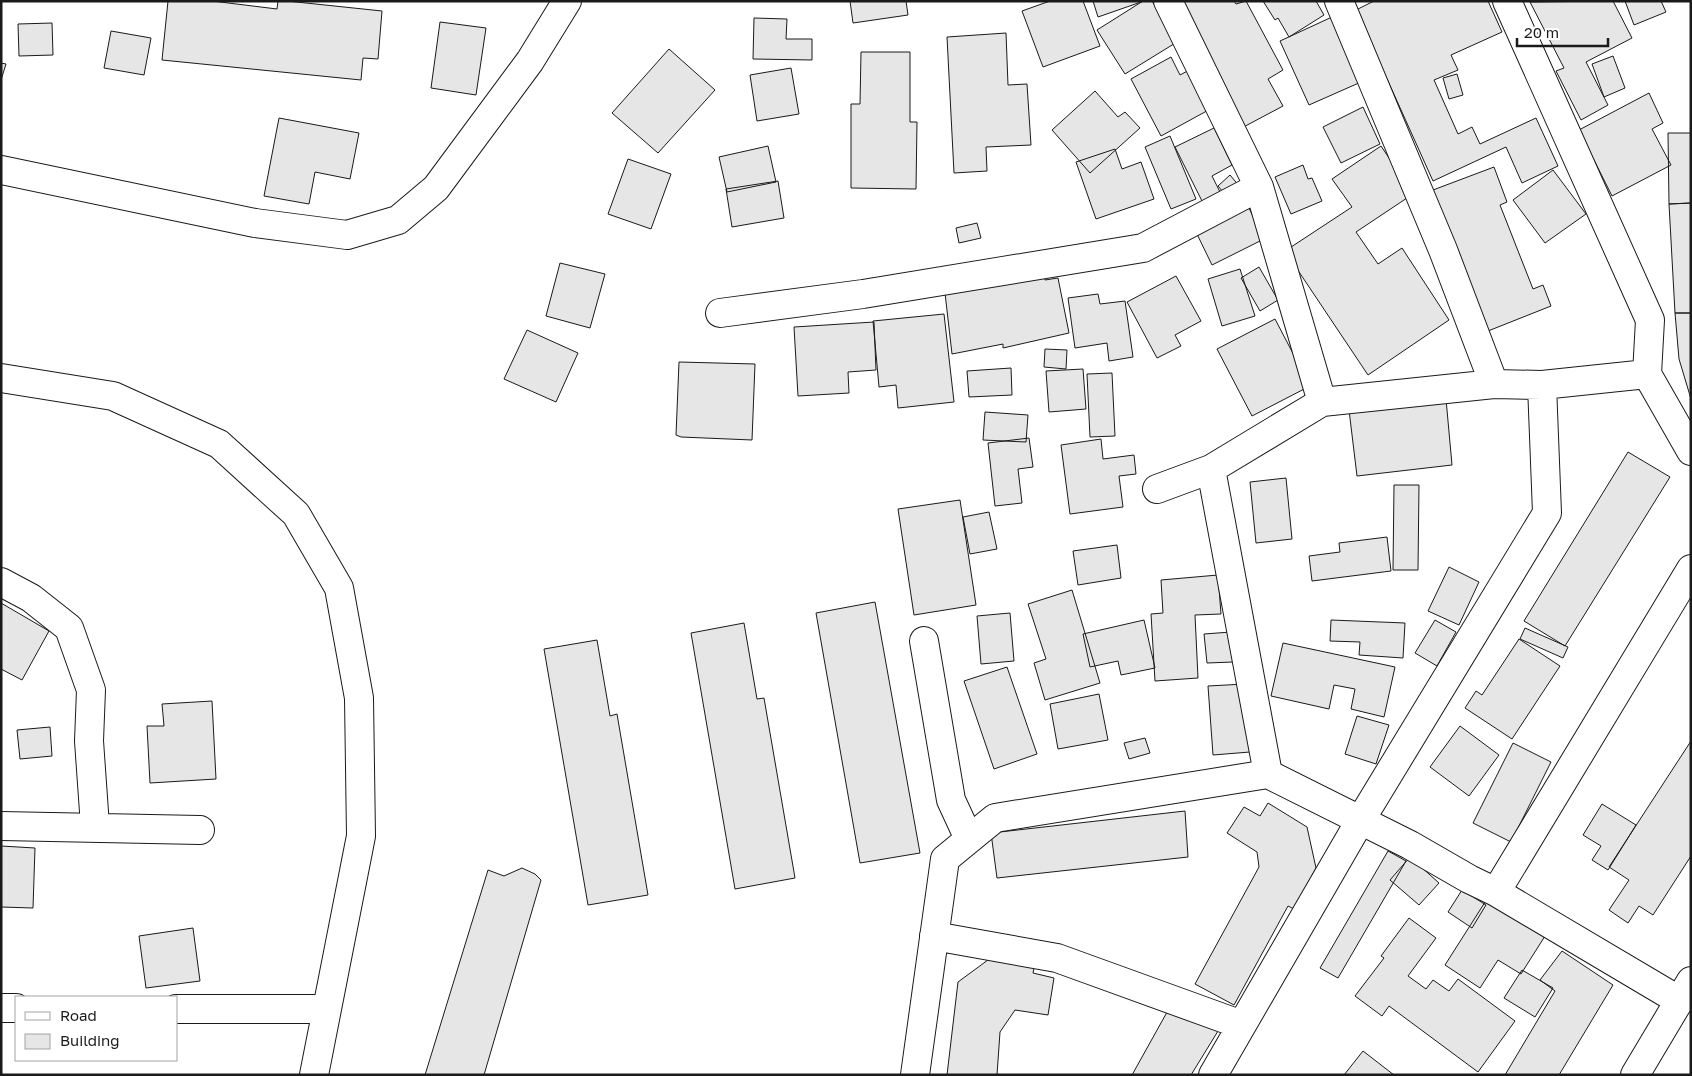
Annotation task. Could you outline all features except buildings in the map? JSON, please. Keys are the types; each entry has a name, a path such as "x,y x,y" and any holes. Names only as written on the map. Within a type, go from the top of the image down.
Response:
{"street":[{"path":"1,170 255,223 328,233 347,235 398,220 436,188 530,62 567,1"},
{"path":"1168,1 1259,187 1322,402"},
{"path":"1339,1 1443,250 1494,384"},
{"path":"1507,1 1650,320 1647,374 1691,451"},
{"path":"720,314 882,291 1144,248 1259,187"},
{"path":"1157,489 1211,469 1322,402 1494,384 1542,385 1647,374"},
{"path":"1,378 113,396 219,444 296,514 339,588 359,698 361,836 314,1075"},
{"path":"1213,1075 1360,821 1546,513 1542,385"},
{"path":"1211,469 1268,774"},
{"path":"1496,892 1691,569"},
{"path":"1,582 31,598 69,628 91,690 89,741 95,826"},
{"path":"924,641 952,800 969,839"},
{"path":"915,1075 945,859 995,818 1268,774 1410,845 1469,880 1496,892 1685,991 1635,1075"},
{"path":"1,826 95,826 200,830"},
{"path":"934,936 1057,958 1242,1025"},
{"path":"1,1008 15,1008"},
{"path":"178,1009 326,1009"}]}
